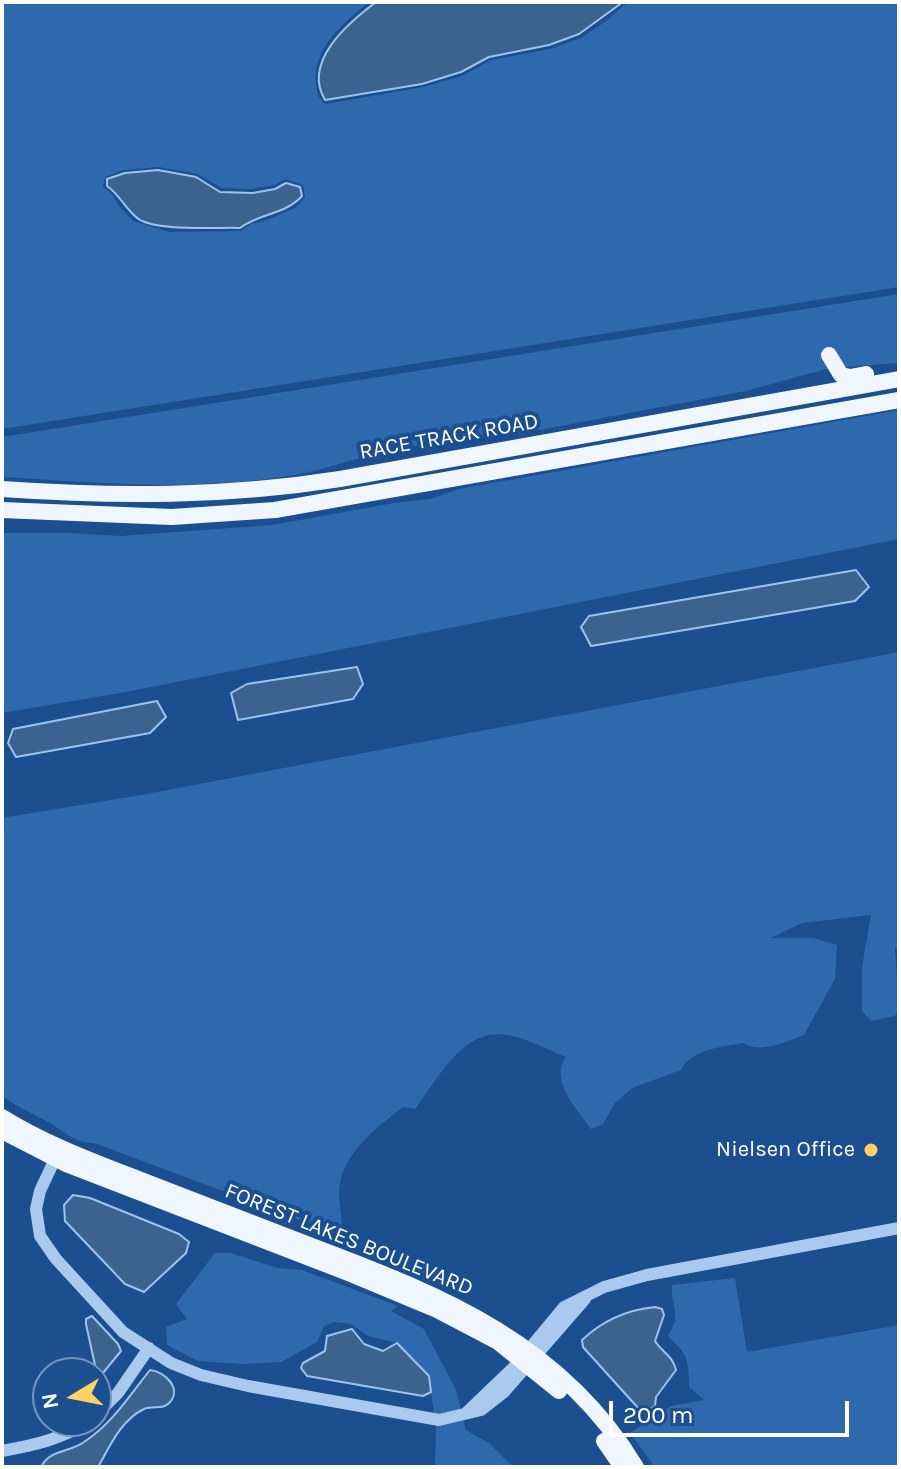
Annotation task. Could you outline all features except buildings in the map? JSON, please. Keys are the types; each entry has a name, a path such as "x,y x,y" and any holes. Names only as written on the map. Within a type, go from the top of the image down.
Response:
{"main road":[{"path":"829,355 835,368 844,376 899,368"},
{"name":"RACE TRACK ROAD","path":"2,489 198,495 298,486 899,379"},
{"path":"689,437 716,423 818,403 829,391"},
{"name":"RACE TRACK ROAD","path":"2,510 172,517 247,513 344,499 899,400"},
{"path":"2,498 62,502 78,493"},
{"name":"FOREST LAKES BOULEVARD","path":"2,1117 69,1153 437,1296 483,1319 596,1414 636,1467"},
{"name":"FOREST LAKES BOULEVARD","path":"2,1131 55,1159 435,1309 529,1357 575,1407 622,1467"}],"street":[{"path":"55,1159 40,1191 36,1209 40,1236 56,1259 123,1332 149,1348 150,1352 201,1375 439,1420 466,1413 529,1357 585,1299 604,1287 647,1275 899,1228"},
{"path":"112,1399 149,1348"},
{"path":"2,1451 42,1444 61,1437"}],"shaded area":[{"path":"2,2 370,2 332,36 319,59 316,86 326,104 423,87 462,76 491,60 550,49 581,38 628,2 899,2 899,287 2,429","holes":["158,167 198,174 221,188 252,189 286,179 303,185 305,197 295,208 251,224 241,231 169,232 133,221 103,187 105,177 124,170"]},
{"path":"376,2 623,2 579,34 549,45 489,57 461,72 422,84 325,100 319,86 319,72 324,58 341,32"},
{"path":"158,170 196,177 220,192 253,193 275,189 286,183 300,187 302,196 288,207 240,228 155,225 136,217 107,186 107,179 125,173"},
{"path":"899,294 899,363 830,368 746,391 497,438 413,446 263,480 151,484 2,477 2,437"},
{"path":"899,410 899,539 126,692 2,713 2,533 121,536 272,525 430,499 459,489"},
{"path":"856,570 869,587 855,601 591,646 581,627 589,616"},
{"path":"899,652 899,952 895,947 899,1009 895,1016 871,1021 862,1011 862,967 871,915 802,923 771,938 813,938 837,945 835,979 804,1035 765,1047 743,1043 700,1053 681,1070 632,1088 615,1103 603,1124 591,1129 572,1104 563,1085 562,1066 566,1057 530,1041 507,1035 477,1039 453,1058 415,1109 403,1107 371,1133 353,1154 341,1178 342,1235 339,1237 94,1143 75,1139 2,1096 2,818 141,795"},
{"path":"357,667 363,684 353,699 238,720 231,693 247,684"},
{"path":"157,701 166,717 150,733 16,757 8,743 13,729"},
{"path":"73,1195 90,1198 179,1234 189,1242 186,1253 144,1292 125,1284 65,1221 64,1205"},
{"path":"215,1253 231,1253 278,1268 302,1270 398,1306 391,1311 424,1329 456,1390 461,1410 434,1415 429,1376 397,1343 368,1336 351,1324 335,1322 324,1326 317,1342 281,1362 242,1364 198,1361 167,1345 166,1327 187,1319 176,1304"},
{"path":"735,1278 747,1352 899,1325 899,1467 655,1467 630,1433 671,1406 704,1400 689,1387 686,1359 668,1335 675,1321 672,1285"},
{"path":"655,1307 662,1309 664,1315 655,1341 676,1370 656,1397 655,1406 648,1410 639,1409 583,1347 582,1340 616,1317"},
{"path":"92,1316 118,1344 121,1351 112,1362 112,1357 93,1357 86,1319"},
{"path":"352,1329 364,1344 383,1351 397,1343 429,1376 431,1392 423,1396 307,1376 301,1368 303,1363 325,1351 327,1336"},
{"path":"150,1370 171,1382 174,1393 166,1406 144,1409 129,1420 98,1467 41,1467 49,1457 91,1437 112,1437 112,1417"},
{"path":"463,1418 466,1430 489,1443 513,1467 435,1467 436,1423"}],"place":[{"name":"Nielsen Office","path":"871,1150"}]}
